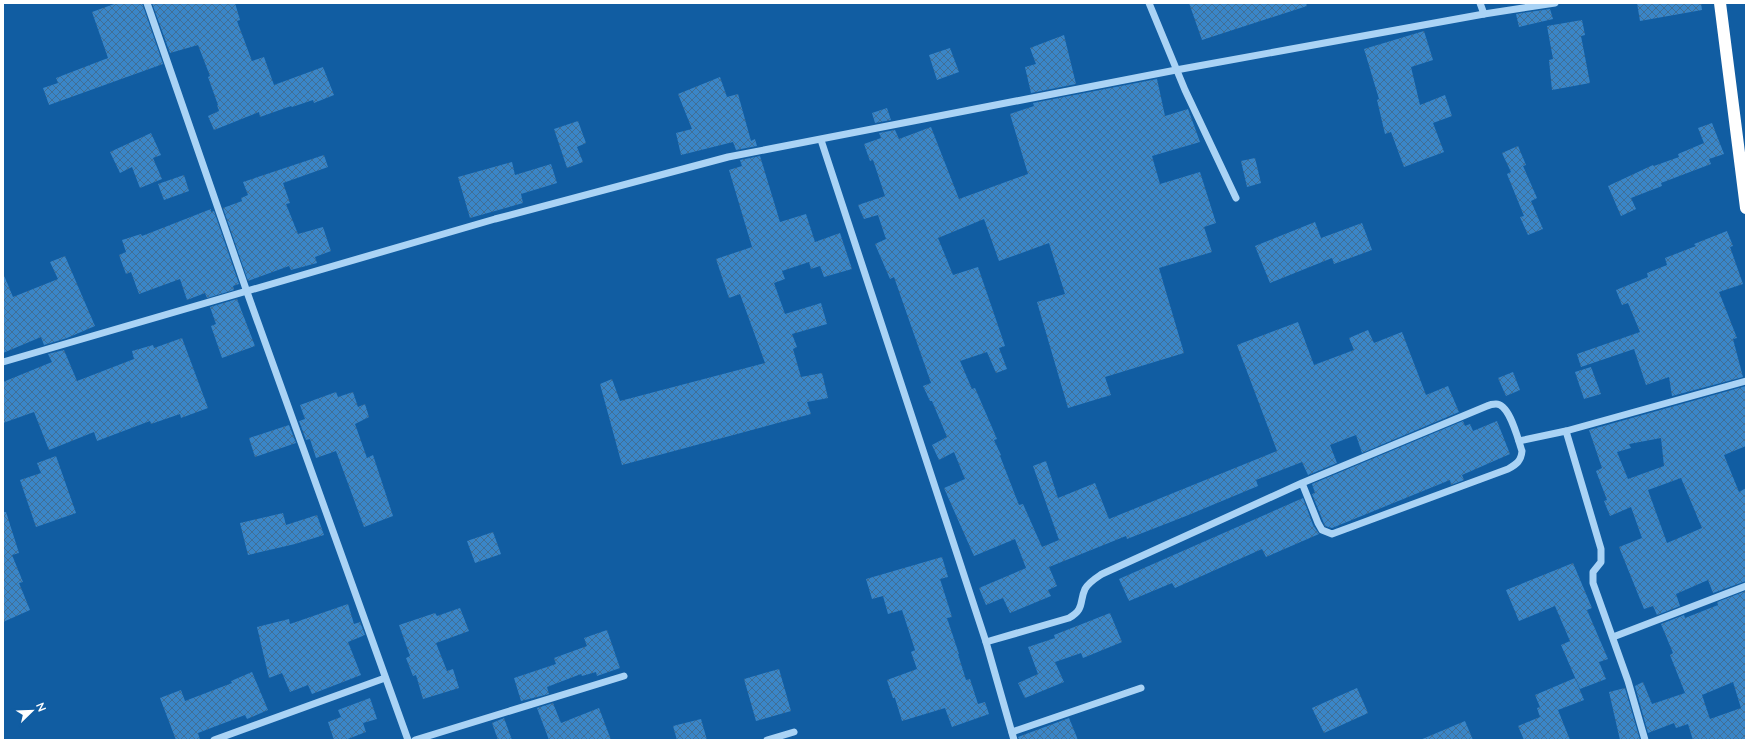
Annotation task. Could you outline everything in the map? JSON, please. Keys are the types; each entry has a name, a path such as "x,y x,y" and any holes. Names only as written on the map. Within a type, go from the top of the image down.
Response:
{"highway":[{"path":"1720,3 1746,208"}],"street":[{"path":"148,3 248,292 408,740"},
{"path":"1149,3 1176,70 1236,198"},
{"path":"1480,3 1484,14"},
{"path":"3,362 248,292 429,238 728,157 1176,70 1484,14 1555,3"},
{"path":"821,140 986,642 1014,740"},
{"path":"1519,441 1566,431 1746,381"},
{"path":"986,642 1069,618 1077,614 1082,604 1085,589 1093,580 1302,483 1486,406 1496,404 1503,406 1509,414 1522,451 1522,457 1519,463 1508,469 1332,534 1322,530 1302,483"},
{"path":"1566,431 1601,549 1601,562 1593,572 1593,583 1628,681 1645,740"},
{"path":"1613,637 1746,586"},
{"path":"415,740 624,676"},
{"path":"214,740 385,678"},
{"path":"1012,732 1141,688"},
{"path":"767,740 794,732"}],"building":[{"path":"117,3 142,3 163,64 49,105 43,88 58,83 56,78 108,58 92,12"},
{"path":"152,3 235,3 240,20 237,21 252,61 264,57 274,85 323,67 334,95 314,103 313,100 260,117 259,112 214,130 208,116 219,111 218,105 208,77 210,76 198,45 170,53"},
{"path":"1189,3 1306,3 1307,6 1202,40"},
{"path":"1637,3 1701,3 1702,10 1640,21"},
{"path":"1550,9 1553,19 1519,27 1516,14"},
{"path":"1582,20 1585,35 1581,36 1590,83 1552,90 1549,60 1553,59 1547,26"},
{"path":"1424,31 1433,60 1411,67 1420,105 1445,95 1452,116 1433,123 1444,152 1404,167 1391,132 1385,134 1377,100 1379,99 1364,49"},
{"path":"1064,35 1076,84 1031,93 1025,67 1036,64 1030,48"},
{"path":"950,48 959,72 937,80 929,55"},
{"path":"720,77 727,97 738,94 751,141 755,139 757,146 736,150 733,142 681,155 676,133 692,129 678,94"},
{"path":"1157,79 1165,116 1188,109 1200,142 1152,156 1160,184 1200,172 1216,223 1204,227 1212,252 1159,268 1184,353 1105,377 1111,395 1068,408 1037,302 1065,294 1049,243 999,261 984,219 938,238 953,275 978,267 1005,346 999,348 1007,369 996,373 987,352 960,361 972,389 975,388 997,439 994,440 1019,505 1023,504 1042,547 1059,540 1033,466 1046,461 1058,498 1095,483 1109,519 1277,451 1237,345 1298,322 1314,365 1354,350 1349,338 1368,330 1374,343 1402,332 1426,395 1448,386 1459,412 1362,453 1356,435 1330,445 1337,463 1308,475 1302,462 1256,480 1258,486 1186,516 1127,539 1126,536 1049,567 1057,586 1048,590 1051,596 1010,613 1003,598 986,605 979,588 1026,568 1015,539 974,556 944,488 965,479 954,452 939,460 932,445 947,437 932,401 930,401 923,386 931,383 894,277 890,279 875,244 886,239 878,215 864,219 858,205 885,196 873,160 870,161 864,144 881,138 879,133 895,130 899,139 931,127 959,199 1028,174 1010,114 1034,106 1033,103"},
{"path":"887,108 891,120 875,123 872,113"},
{"path":"578,121 586,143 577,147 583,162 567,168 554,129"},
{"path":"1712,123 1724,154 1709,159 1711,164 1661,183 1662,186 1631,198 1636,209 1621,216 1608,186 1653,165 1654,166 1679,157 1678,154 1704,143 1698,128"},
{"path":"151,133 161,155 153,158 162,179 140,188 132,167 120,173 110,152"},
{"path":"1518,146 1526,165 1523,166 1537,198 1531,201 1543,229 1528,235 1520,217 1524,216 1507,174 1511,172 1502,153"},
{"path":"324,155 328,167 283,183 290,203 286,204 298,234 323,227 331,251 315,257 317,263 291,270 289,266 248,281 223,208 242,201 241,198 248,195 243,182"},
{"path":"760,156 780,222 806,214 815,242 840,233 852,269 824,277 820,266 811,269 809,262 782,271 785,279 774,283 785,314 821,303 827,324 792,334 797,347 793,349 801,377 822,373 828,398 807,402 811,414 622,465 600,384 612,379 620,401 765,363 740,294 729,298 716,259 752,247 729,170 742,166 740,160"},
{"path":"1255,158 1261,183 1247,187 1241,161"},
{"path":"512,162 515,175 551,164 557,183 521,194 523,203 470,218 458,177"},
{"path":"184,175 189,191 164,200 158,184"},
{"path":"211,209 211,212 214,211 239,284 233,286 234,290 207,298 205,293 187,300 180,279 139,294 131,272 126,274 119,255 126,252 122,240 141,234 142,236"},
{"path":"1315,222 1321,238 1362,223 1372,250 1334,264 1332,258 1270,283 1255,246"},
{"path":"1727,231 1733,246 1730,247 1743,284 1719,292 1737,338 1733,339 1743,377 1672,396 1669,377 1646,385 1634,349 1581,367 1577,354 1640,332 1628,303 1622,305 1616,290 1648,277 1647,273 1667,265 1665,258 1696,246 1694,244"},
{"path":"65,256 95,326 67,338 44,345 41,337 3,353 3,273 13,297 58,279 50,262"},
{"path":"237,299 255,346 222,358 211,326 216,324 210,307"},
{"path":"182,338 208,408 181,418 180,414 151,424 150,421 97,441 94,432 49,450 34,412 3,423 3,382 52,362 48,354 64,350 77,381 134,359 132,351 153,345 154,348"},
{"path":"1591,367 1601,394 1584,399 1575,372"},
{"path":"1513,372 1520,390 1506,396 1498,378"},
{"path":"1746,386 1746,446 1724,455 1739,492 1746,488 1746,581 1713,593 1708,580 1676,594 1680,606 1657,615 1653,606 1644,609 1619,547 1642,538 1631,507 1610,516 1604,501 1607,500 1596,471 1602,468 1589,430","holes":["1661,438 1664,466 1628,479 1617,452 1631,448 1629,444","1681,478 1702,528 1667,543 1648,490"]},
{"path":"336,392 338,397 353,392 358,407 365,404 369,417 355,424 367,458 373,455 393,516 364,527 336,451 316,458 310,439 306,440 299,421 305,419 300,405"},
{"path":"1463,421 1465,426 1470,424 1473,431 1497,421 1510,454 1462,475 1464,480 1451,485 1450,480 1332,528 1325,526 1312,494 1315,493 1312,484"},
{"path":"289,425 296,443 255,457 249,438"},
{"path":"56,456 76,513 36,527 20,480 41,473 37,463"},
{"path":"1303,498 1313,525 1319,534 1266,557 1262,549 1175,588 1172,583 1129,601 1119,579"},
{"path":"3,512 6,512 19,553 12,555 23,582 19,583 30,610 3,622"},
{"path":"283,513 286,525 317,515 324,535 295,544 248,555 240,523"},
{"path":"493,532 501,554 475,563 467,541"},
{"path":"942,557 948,577 940,579 952,617 947,618 966,680 970,679 978,704 985,702 989,714 952,727 945,708 902,721 895,698 893,698 887,680 917,669 911,652 915,650 902,610 888,614 883,596 872,599 866,579"},
{"path":"1573,563 1592,608 1587,610 1608,659 1599,662 1606,679 1580,689 1561,645 1570,641 1555,606 1519,621 1506,590"},
{"path":"1746,591 1746,740 1693,740 1688,724 1676,728 1674,723 1648,733 1635,686 1643,682 1652,704 1685,693 1670,655 1673,653 1661,624 1684,615 1685,618 1718,605 1717,602","holes":["1733,682 1741,708 1710,719 1702,695"]},
{"path":"348,604 354,624 360,622 365,635 348,642 361,675 312,694 308,685 290,692 282,673 269,678 257,627 289,619 290,624"},
{"path":"460,608 469,631 436,643 447,671 453,669 459,688 423,699 416,675 413,676 406,658 410,656 399,625 435,613 437,616"},
{"path":"1110,613 1122,642 1083,658 1081,653 1055,662 1064,682 1025,698 1018,683 1038,674 1028,647 1055,638 1054,635"},
{"path":"607,630 620,668 597,676 596,672 582,676 581,674 547,687 549,694 521,701 514,678 556,664 554,658 587,646 584,638"},
{"path":"779,669 791,711 756,721 744,679"},
{"path":"252,672 268,710 247,719 245,715 198,733 200,740 176,740 160,698 181,690 185,701 232,683 231,681"},
{"path":"1575,678 1584,700 1558,710 1570,740 1524,740 1518,726 1540,717 1537,708 1540,707 1535,695"},
{"path":"1357,688 1368,713 1324,733 1312,708"},
{"path":"1625,688 1640,740 1620,740 1609,692"},
{"path":"370,698 377,719 363,723 366,732 345,740 334,740 328,722 341,717 338,710"},
{"path":"553,703 561,723 599,708 611,740 549,740 537,708"},
{"path":"504,718 512,740 498,740 492,723"},
{"path":"1069,718 1078,740 1019,740 1018,737"},
{"path":"701,719 707,740 677,740 673,726"},
{"path":"1465,721 1473,740 1420,740"}]}
